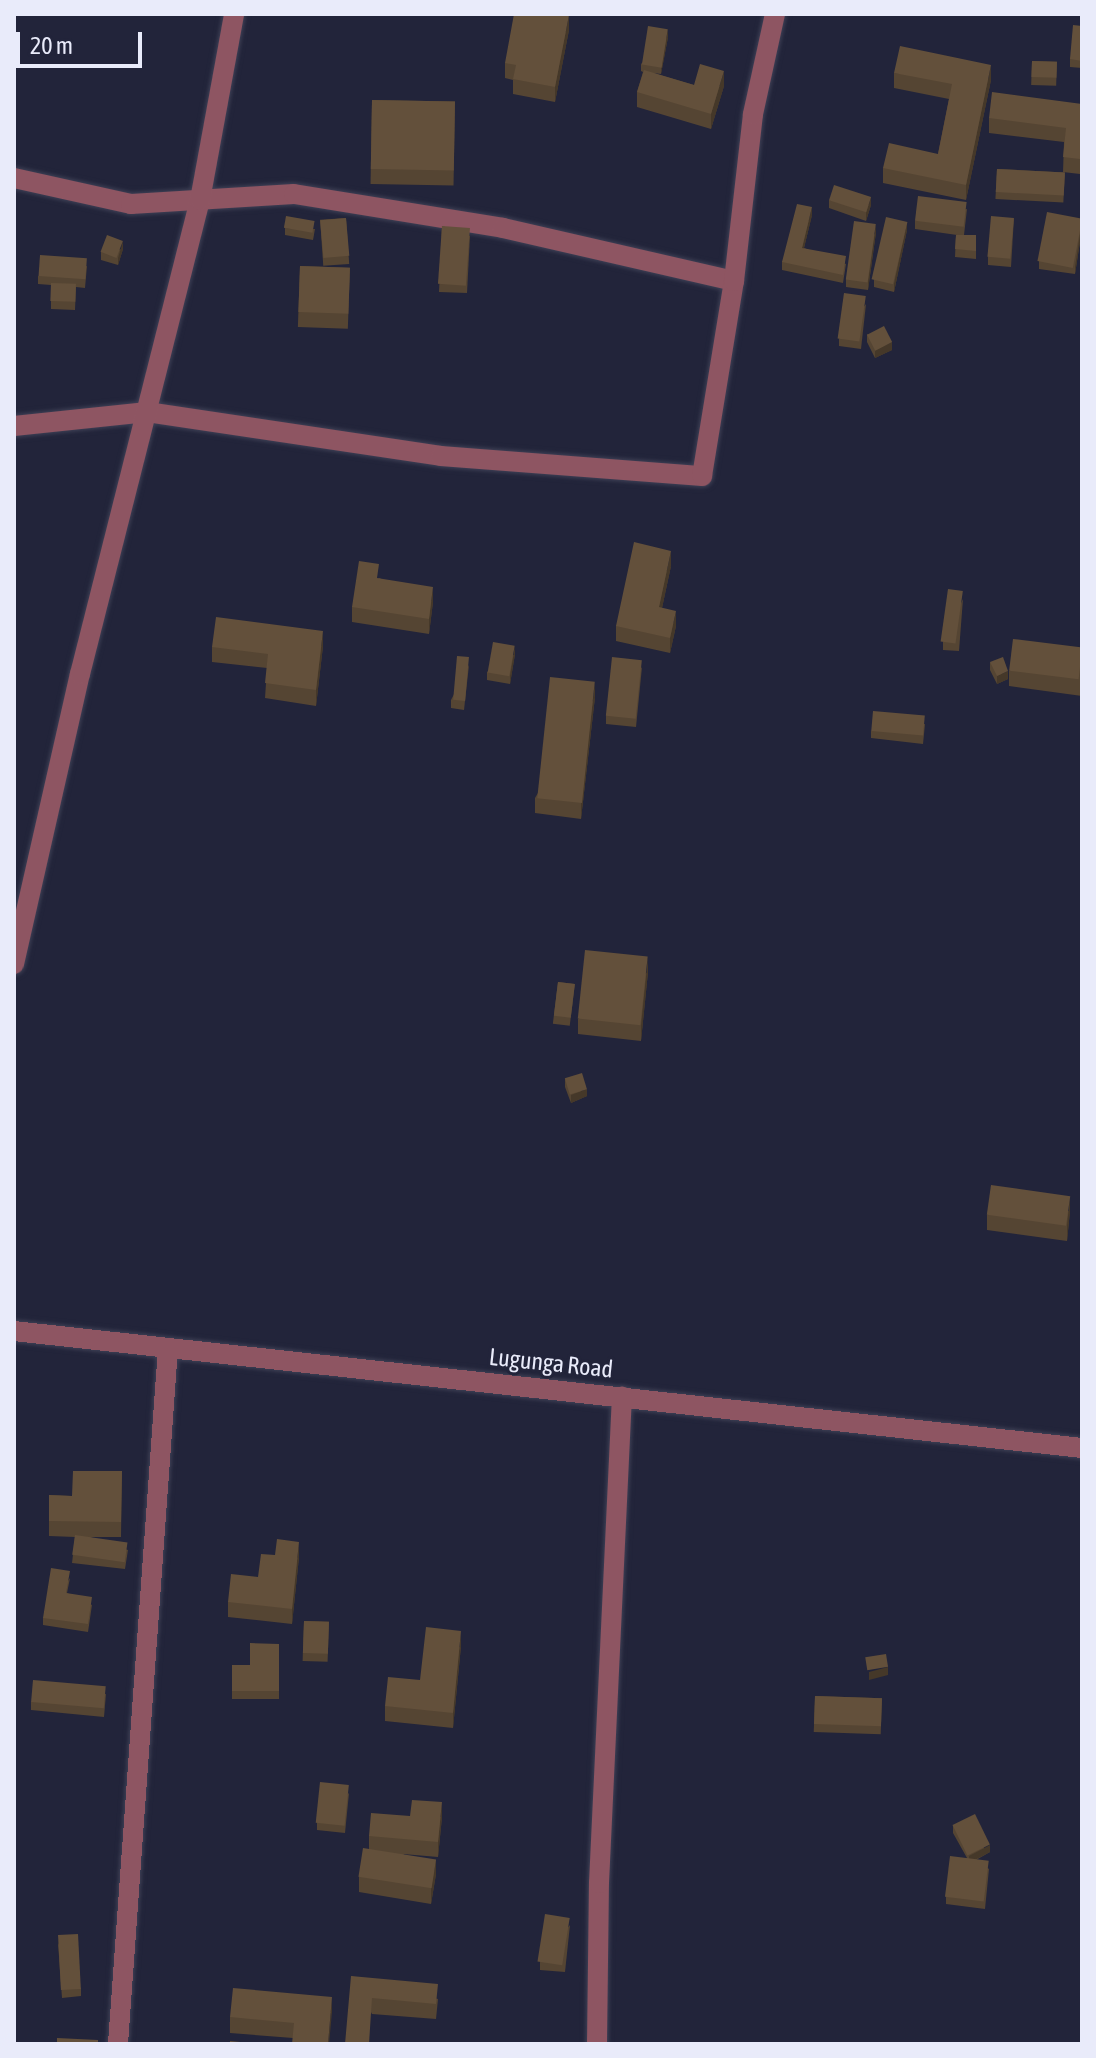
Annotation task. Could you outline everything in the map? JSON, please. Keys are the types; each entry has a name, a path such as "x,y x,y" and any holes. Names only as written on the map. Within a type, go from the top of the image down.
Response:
{"street":[{"path":"14,964 200,200 234,14"},
{"path":"14,426 147,412 441,456 702,476 734,281 753,114 775,14"},
{"path":"14,178 131,204 294,194 503,228 734,281"},
{"name":"Lugunga Road","path":"14,1331 1082,1448"},
{"path":"118,2044 168,1348"},
{"path":"597,2044 599,1883 622,1397"}],"building":[{"path":"514,14 569,15 555,87 513,79 516,65 505,63"},
{"path":"1073,25 1082,26 1082,61 1070,59"},
{"path":"648,26 668,29 662,68 642,65"},
{"path":"900,46 991,65 966,185 883,168 889,143 938,154 952,84 894,73"},
{"path":"1032,61 1057,62 1056,78 1031,77"},
{"path":"700,64 724,71 711,114 637,92 644,70 694,85"},
{"path":"992,92 1082,104 1080,159 1063,157 1066,128 989,118"},
{"path":"372,100 455,101 454,170 371,169"},
{"path":"997,169 1065,173 1064,196 996,192"},
{"path":"834,185 871,197 866,212 829,200"},
{"path":"918,196 967,202 964,227 915,221"},
{"path":"797,204 812,207 802,248 846,256 843,275 782,262"},
{"path":"1047,212 1082,219 1073,268 1037,261"},
{"path":"286,216 315,221 312,233 284,228"},
{"path":"991,216 1014,218 1010,259 987,257"},
{"path":"886,217 907,222 893,284 872,279"},
{"path":"346,218 349,256 323,258 320,220"},
{"path":"854,221 876,224 868,282 846,279"},
{"path":"442,226 470,228 466,286 438,284"},
{"path":"107,235 123,241 116,258 101,252"},
{"path":"956,235 976,235 976,251 955,249"},
{"path":"40,255 87,258 85,279 39,276"},
{"path":"300,266 350,268 348,314 298,312"},
{"path":"51,283 76,284 75,302 50,301"},
{"path":"844,293 866,296 859,342 838,339"},
{"path":"884,326 892,342 875,351 867,335"},
{"path":"634,542 671,551 659,607 676,611 670,638 616,626"},
{"path":"359,561 379,564 377,578 433,587 429,619 352,607"},
{"path":"948,589 963,591 955,644 941,641"},
{"path":"216,617 323,631 316,690 265,683 268,654 212,647"},
{"path":"1013,639 1082,647 1079,679 1009,671"},
{"path":"493,642 515,646 509,676 488,673"},
{"path":"457,656 469,657 465,701 453,700"},
{"path":"612,657 642,660 636,719 606,716"},
{"path":"1003,657 1008,671 997,676 990,662"},
{"path":"550,677 595,682 582,803 537,798"},
{"path":"873,711 925,716 923,735 871,731"},
{"path":"585,950 648,957 640,1025 578,1019"},
{"path":"558,982 575,984 571,1018 554,1016"},
{"path":"582,1073 587,1089 570,1095 565,1078"},
{"path":"991,1185 1070,1196 1066,1226 987,1215"},
{"path":"73,1471 122,1471 121,1522 49,1521 49,1495 72,1496"},
{"path":"75,1535 127,1542 125,1562 72,1555"},
{"path":"277,1539 299,1542 292,1609 228,1602 231,1574 258,1577 261,1554 275,1555"},
{"path":"51,1568 70,1571 66,1593 92,1597 88,1624 43,1618"},
{"path":"304,1621 329,1622 328,1654 303,1653"},
{"path":"426,1627 461,1631 453,1713 385,1706 388,1677 420,1680"},
{"path":"250,1643 279,1644 279,1691 232,1691 232,1665 250,1665"},
{"path":"886,1654 888,1667 867,1670 865,1657"},
{"path":"33,1680 106,1686 104,1708 31,1702"},
{"path":"815,1696 882,1698 881,1726 814,1724"},
{"path":"320,1782 349,1785 345,1826 316,1823"},
{"path":"412,1800 442,1802 438,1842 369,1836 371,1813 410,1816"},
{"path":"975,1814 990,1845 967,1856 953,1825"},
{"path":"363,1848 436,1860 432,1888 358,1877"},
{"path":"950,1856 989,1861 984,1901 945,1897"},
{"path":"545,1914 570,1918 562,1965 537,1961"},
{"path":"78,1934 81,1989 61,1990 58,1935"},
{"path":"351,1976 438,1984 436,2004 372,1998 369,2044 345,2044"},
{"path":"233,1988 332,1997 328,2044 292,2044 294,2023 230,2017"},
{"path":"57,2038 98,2040 98,2044 57,2044"},
{"path":"230,2041 261,2044 230,2044"}]}
